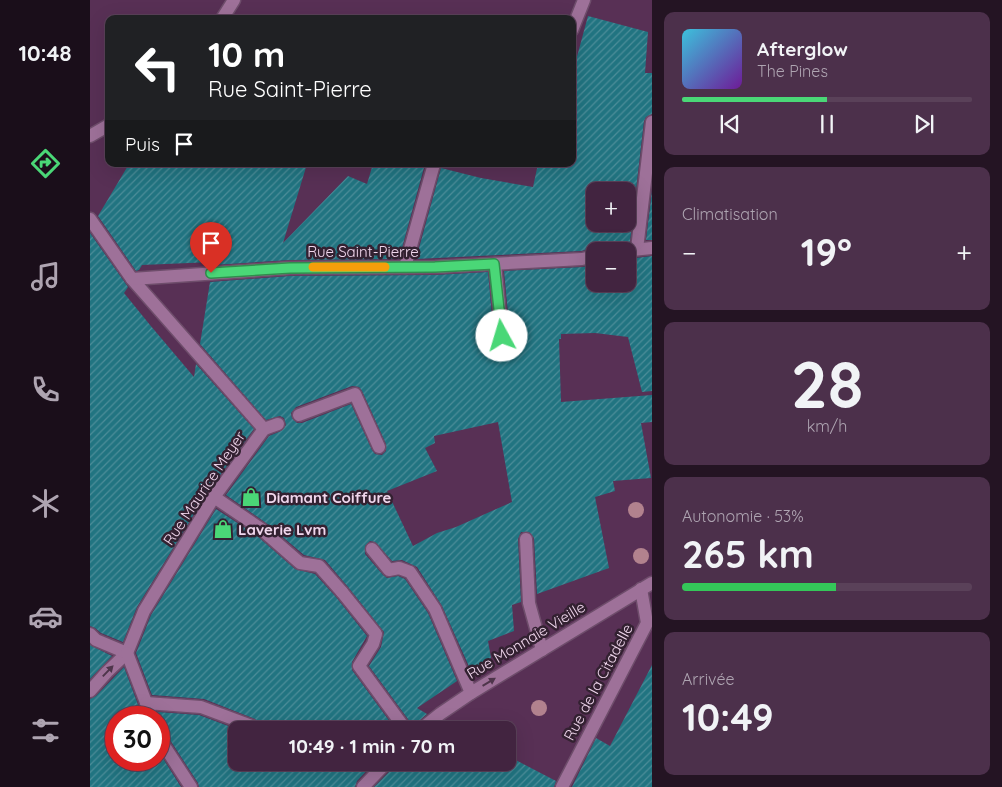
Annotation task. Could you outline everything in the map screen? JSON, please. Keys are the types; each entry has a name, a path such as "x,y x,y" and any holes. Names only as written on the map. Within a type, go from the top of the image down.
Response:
{"street":[{"path":"225,15 234,0"},
{"path":"576,20 584,0"},
{"path":"652,122 637,249 652,248"},
{"path":"90,136 105,127"},
{"path":"405,267 433,167"},
{"name":"Rue Maurice Meyer","path":"90,220 132,279 264,429 214,497 144,611 126,653 90,691"},
{"name":"Rue Saint-Pierre","path":"132,279 290,268 405,267 586,258"},
{"path":"494,264 502,336"},
{"path":"299,415 355,394 379,447"},
{"path":"264,429 278,424"},
{"path":"214,497 260,529 300,563 319,566 342,592 376,634 359,666 399,721"},
{"path":"526,539 529,603 542,650"},
{"path":"372,549 389,570 399,568 410,572 435,609 472,693"},
{"name":"Rue Monnaie Vieille","path":"431,721 472,693 646,586"},
{"name":"Rue de la Citadelle","path":"562,787 647,623 646,586"},
{"path":"90,634 96,640 126,653 148,706"},
{"path":"146,702 201,707 239,721"},
{"path":"170,755 191,787"},
{"path":"363,787 378,771"}],"building":[{"path":"588,16 648,32 645,73 652,73 652,114 646,117 644,121 636,190 636,182 586,182 586,232 631,232 630,242 586,242 586,250 581,251 416,259 441,168 481,178 533,187 537,167 576,167 576,60"},
{"path":"127,167 306,167 283,243 348,176 367,184 372,167 424,167 399,259 290,260 213,265 213,262 142,265 136,271 98,216"},
{"path":"652,191 652,240 646,240"},
{"path":"90,233 128,287 124,293 150,325 194,377 196,364 254,429 207,493 137,607 123,642 90,626"},
{"path":"652,256 652,391 642,392 628,337 595,333 561,334 561,339 559,339 561,402 652,395 652,422 641,423 651,478 613,481 615,491 595,497 609,568 537,594 534,538 529,532 521,532 518,539 521,602 512,605 514,631 488,641 491,658 471,671 442,606 417,567 402,560 392,561 375,542 370,541 365,546 365,554 383,575 387,578 398,576 405,579 428,613 457,681 417,708 427,714 419,721 409,721 369,666 381,647 384,632 348,587 325,560 304,555 266,523 226,495 269,436 281,431 286,425 284,418 280,416 266,420 200,344 210,282 290,276 435,275 488,272 494,337 496,341 502,344 507,342 510,335 504,271 586,266 586,292 636,292 636,258","holes":["352,386 359,387 386,444 386,451 382,455 375,454 372,450 351,404 302,423 297,423 292,418 291,413 296,407","498,422 512,502 456,527 437,533 413,546 387,491 437,471 425,448 435,443 434,436"]},
{"path":"216,509 256,535 295,569 315,574 336,597 367,636 352,662 352,670 389,721 257,721 204,699 152,695 136,653 151,615"},
{"path":"90,645 112,656 90,679"},
{"path":"652,665 652,787 572,787 596,738 610,746"},
{"path":"124,667 139,706 105,706 105,771 170,770 181,787 90,787 90,699 96,696"},
{"path":"170,713 199,715 228,726 228,771 366,771 357,781 355,787 199,787 170,740"},
{"path":"516,760 556,781 554,787 374,787 390,771 516,771"}],"slow traffic":[{"path":"313,267 385,267"}],"place":[{"name":"Diamant Coiffure","path":"251,497"},
{"name":"Laverie Lvm","path":"223,529"}],"route":[{"path":"211,273 290,268 435,267 494,264 502,336"}]}
